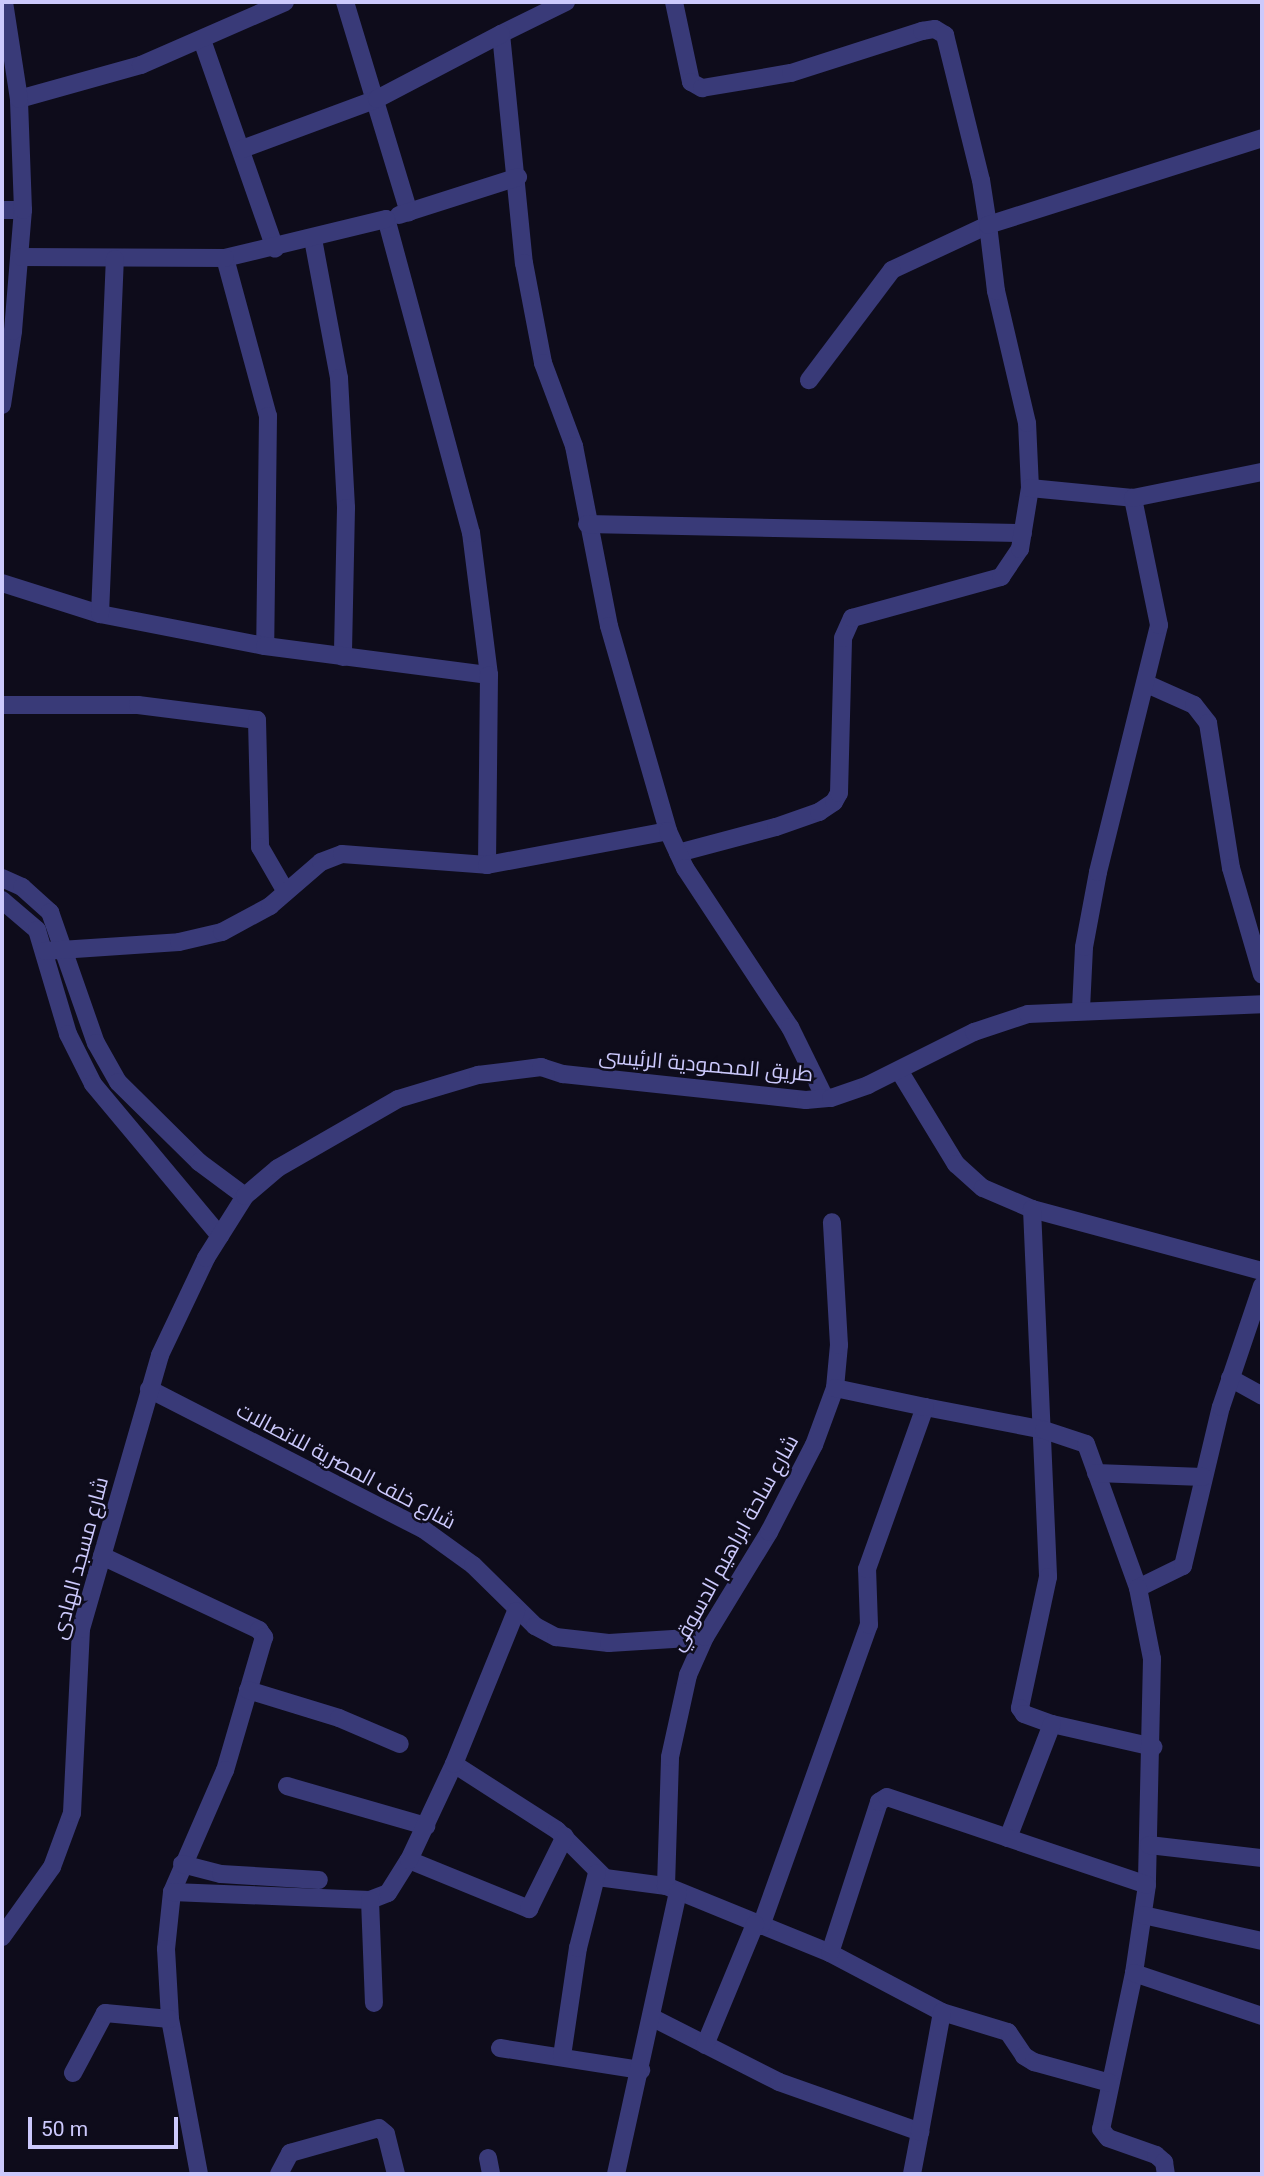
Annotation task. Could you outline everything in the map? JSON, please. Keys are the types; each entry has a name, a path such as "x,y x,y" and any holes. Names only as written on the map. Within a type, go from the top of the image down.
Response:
{"street":[{"path":"2,405 21,257 23,210 19,99 4,2"},
{"path":"19,99 141,65 285,2"},
{"path":"345,2 377,99 409,212"},
{"path":"242,149 377,99 566,2"},
{"path":"674,2 691,82 702,88 791,73 922,31 942,31 981,180 996,291 1027,423 1030,488 1023,533 1015,561 1001,577 863,614 848,623 843,638 839,793 834,802 787,823 677,853"},
{"path":"501,34 531,309 543,363 574,446 587,524 609,626 668,831 677,853 790,1027 825,1098"},
{"path":"202,40 275,249"},
{"path":"809,380 892,270 988,225 1262,138"},
{"path":"21,257 225,258 275,249 386,219 518,177"},
{"path":"2,210 23,210"},
{"path":"386,219 471,533 489,675 487,865"},
{"path":"313,239 339,378 346,508 343,657"},
{"path":"225,258 268,416 265,646"},
{"path":"100,614 115,259"},
{"path":"1030,488 1133,498 1262,472"},
{"path":"1081,1009 1084,947 1098,872 1156,648 1157,599 1133,498"},
{"path":"587,524 1023,533"},
{"path":"2,583 100,614 265,646 489,675"},
{"path":"1147,684 1194,705 1208,723 1231,868 1262,975"},
{"path":"2,705 138,705 257,720 260,847 286,892"},
{"path":"45,951 65,947 202,938 239,925 286,892 321,862 342,853 487,865 668,831"},
{"path":"2,878 37,898 50,912 65,947 96,1043 118,1082 199,1162 245,1196"},
{"path":"2,900 27,918 45,951 68,1034 93,1084 220,1236"},
{"name":"طريق المحمودية الرئيسى","path":"245,1196 278,1168 359,1117 398,1098 478,1075 541,1067 563,1074 787,1100 825,1098 900,1072 1003,1022 1028,1014 1081,1009 1262,1004"},
{"path":"900,1072 967,1175 983,1188 1032,1209 1262,1272"},
{"name":"شارع مسجد الهادى","path":"2,1937 52,1867 72,1813 78,1648 149,1389 173,1321 245,1196"},
{"path":"1032,1209 1044,1430 1048,1577 1043,1611 1018,1699 1024,1714 1052,1724 1153,1747"},
{"name":"شارع ساحة ابراهيم الدسوقي","path":"616,2174 653,2018 672,1889 677,1715 705,1637 769,1532 823,1426 835,1388 839,1345 832,1222"},
{"path":"1138,1588 1183,1566 1203,1477 1230,1378 1261,1294"},
{"path":"1230,1378 1262,1396"},
{"path":"835,1388 1044,1430 1086,1444 1138,1588 1150,1634 1153,1747 1147,1885 1143,1915 1134,1973 1101,2123 1104,2134 1156,2155 1164,2162 1166,2174"},
{"name":"شارع خلف المصرية للاتصالات","path":"149,1389 423,1529 473,1565 516,1611 535,1626 580,1641 705,1637"},
{"path":"705,2045 758,1925 869,1625 867,1569 925,1407"},
{"path":"1096,1473 1203,1477"},
{"path":"102,1556 259,1630 264,1637 225,1770 172,1892 166,1949 170,2019 199,2174"},
{"path":"172,1892 370,1900 388,1893 426,1826 516,1611"},
{"path":"248,1690 339,1718 400,1744"},
{"path":"1008,1838 1052,1724"},
{"path":"454,1764 565,1836 597,1873 625,1883 672,1889 830,1953 942,2012 1008,2032 1024,2056 1034,2062 1110,2083"},
{"path":"287,1786 426,1826"},
{"path":"830,1953 882,1799 892,1798 1147,1885"},
{"path":"409,1860 529,1909 565,1836"},
{"path":"1149,1845 1262,1858"},
{"path":"182,1864 221,1874 319,1880"},
{"path":"562,2056 578,1948 597,1873"},
{"path":"370,1900 374,2003"},
{"path":"1143,1915 1262,1941"},
{"path":"1134,1973 1262,2016"},
{"path":"912,2174 942,2012"},
{"path":"73,2073 105,2013 170,2019"},
{"path":"653,2018 808,2094 920,2132"},
{"path":"500,2048 641,2070"},
{"path":"279,2174 290,2153 379,2128 386,2134 396,2174"}]}
